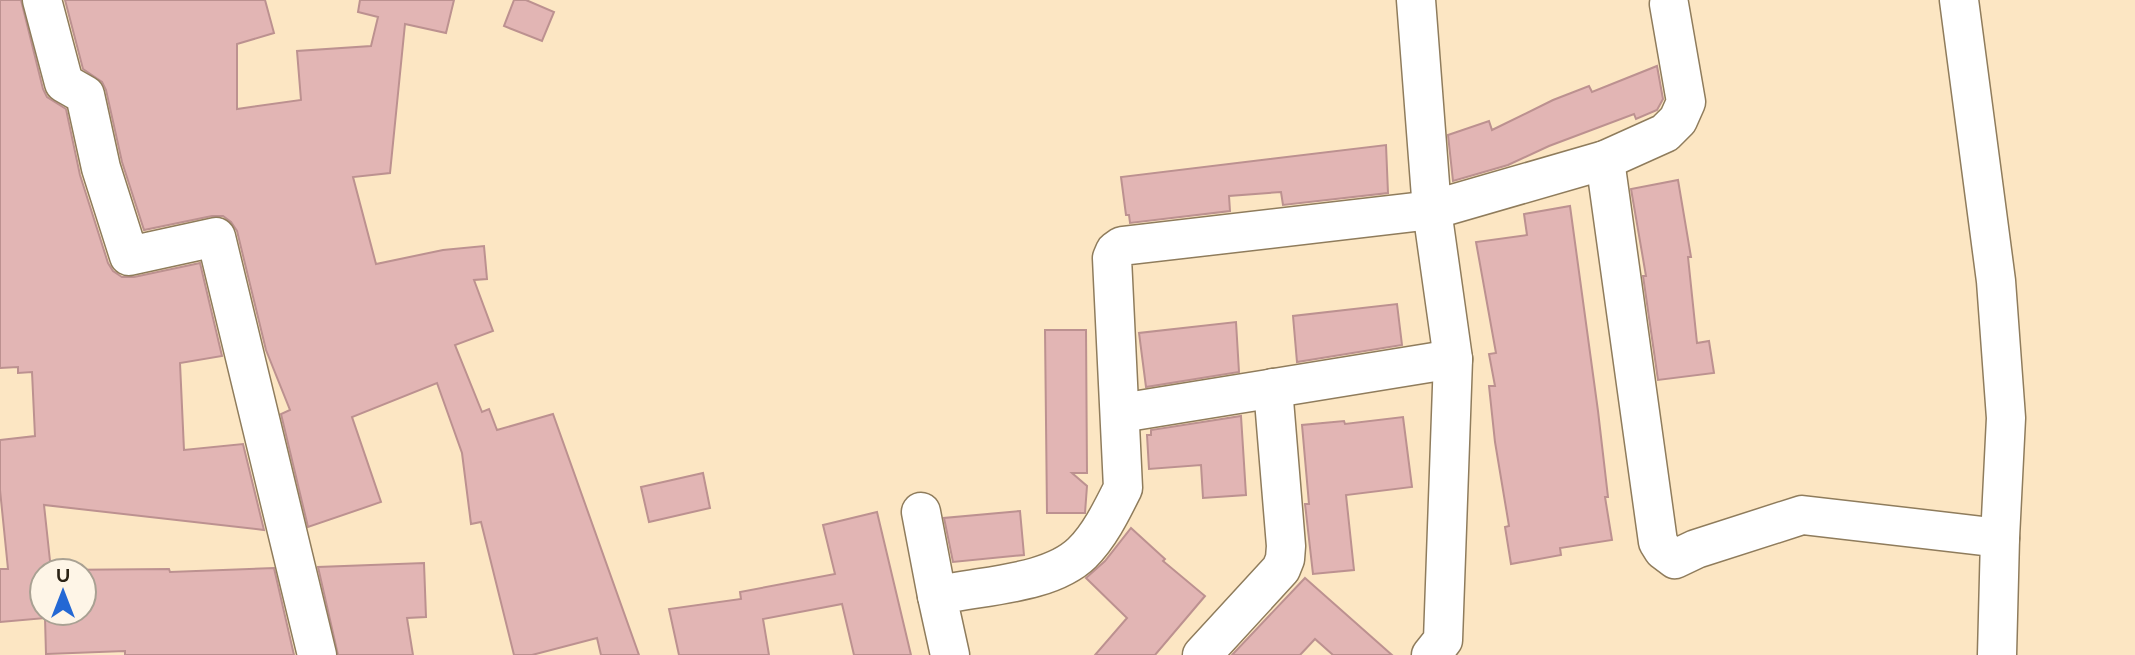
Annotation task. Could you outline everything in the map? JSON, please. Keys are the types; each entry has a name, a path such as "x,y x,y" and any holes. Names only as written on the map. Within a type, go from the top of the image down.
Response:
{"street":[{"path":"42,0 64,83 85,95 101,168 129,256 216,237 317,655"},
{"path":"1416,0 1432,210 1453,359 1444,650"},
{"path":"1958,0 1998,309 2006,418 1997,655"},
{"path":"937,596 1043,576 1082,554 1108,519 1123,488 1112,258 1115,251 1122,246 1432,210 1605,160 1665,133 1678,120 1686,102 1669,4"},
{"path":"1605,160 1658,542 1663,550 1675,559 1696,549 1802,515 2000,538"},
{"path":"1121,413 1453,359"},
{"path":"1202,655 1281,569 1285,559 1273,388"},
{"path":"921,512 950,655"}],"building":[{"path":"0,0 21,0 43,89 47,97 66,109 80,175 108,263 113,271 122,277 134,277 200,263 222,356 180,363 184,450 243,444 264,530 44,505 50,557 28,557 28,620 0,622 0,569 8,569 0,490 0,440 35,436 32,372 18,373 18,367 0,368"},
{"path":"65,0 265,0 274,33 237,44 237,109 301,100 297,51 371,46 378,17 358,12 360,0 454,0 446,33 405,24 390,173 353,177 376,264 443,250 484,246 487,279 474,280 493,331 455,345 482,412 489,409 497,430 553,414 639,655 601,655 597,638 532,655 514,655 481,522 471,524 462,453 437,383 352,417 381,502 308,527 281,414 290,410 266,350 237,231 223,216 144,230 122,162 106,90 102,82 83,69"},
{"path":"514,0 526,0 554,12 542,41 504,26"},
{"path":"1657,66 1663,99 1657,110 1636,119 1634,114 1549,146 1508,165 1453,181 1448,135 1489,121 1492,130 1553,100 1589,86 1592,92"},
{"path":"1386,145 1388,193 1283,205 1281,192 1229,196 1230,211 1130,223 1129,215 1126,215 1121,177"},
{"path":"1678,180 1691,257 1688,257 1697,343 1709,341 1714,373 1658,380 1643,276 1646,276 1631,189"},
{"path":"1570,206 1598,411 1608,497 1605,497 1612,540 1560,548 1561,555 1511,564 1505,527 1509,526 1489,386 1495,386 1489,354 1496,353 1476,242 1527,235 1524,214"},
{"path":"1397,304 1402,345 1297,362 1293,316"},
{"path":"1236,322 1239,372 1146,387 1139,333"},
{"path":"1045,330 1086,330 1087,473 1072,473 1087,486 1085,513 1047,513"},
{"path":"1241,416 1246,495 1203,498 1201,465 1149,469 1147,435 1151,435 1151,430"},
{"path":"1403,417 1412,487 1346,495 1354,570 1313,574 1305,504 1309,504 1302,425 1344,421 1345,424"},
{"path":"703,473 710,508 649,522 641,487"},
{"path":"1020,511 1024,555 953,562 944,518"},
{"path":"877,512 911,655 854,655 842,604 763,619 769,655 679,655 669,609 741,599 740,592 835,574 823,525"},
{"path":"1131,528 1165,559 1163,561 1205,596 1155,655 1095,655 1127,618 1086,578 1105,561"},
{"path":"424,563 426,617 407,618 413,655 338,655 318,567"},
{"path":"274,568 294,655 125,655 125,651 46,654 45,627 98,627 98,570 169,569 170,572"},
{"path":"1305,578 1392,655 1333,655 1315,639 1300,655 1232,655"}]}
